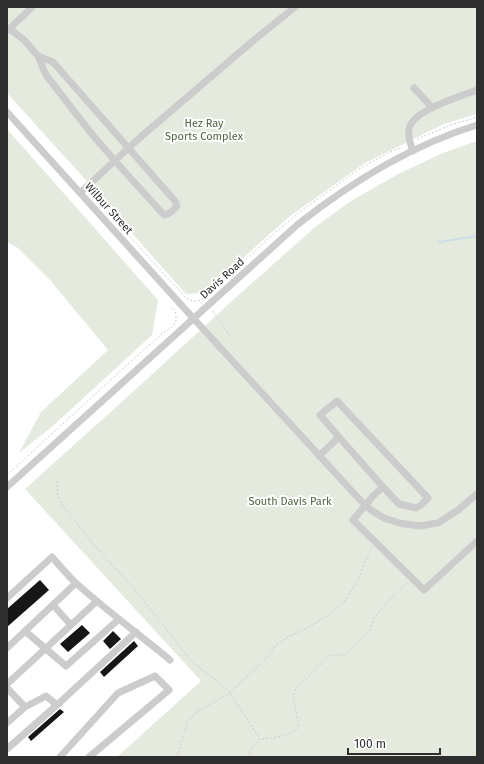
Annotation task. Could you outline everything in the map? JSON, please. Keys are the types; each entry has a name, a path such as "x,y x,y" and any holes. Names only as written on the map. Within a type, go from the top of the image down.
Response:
{"street":[{"path":"32,7 8,30 24,40 38,56 46,75 91,134 164,215 174,210 177,206 175,201 53,62 38,56"},
{"path":"80,193 128,148 259,35 295,7"},
{"path":"414,88 432,108"},
{"path":"413,151 408,140 410,125 416,117 438,104 477,90"},
{"name":"Wilbur Street","path":"7,112 365,505 384,518 399,523 419,526 438,523 458,510 477,494"},
{"name":"Davis Road","path":"7,487 317,208 373,172 413,151 443,137 477,125"},
{"path":"336,401 428,498 416,508 400,504 339,437 320,415 336,401"},
{"path":"319,456 339,437"},
{"path":"383,487 373,496 353,520 424,590 477,540"},
{"path":"7,598 52,557 76,583 97,602 170,660"},
{"path":"7,648 76,583"},
{"path":"7,684 97,602"},
{"path":"53,605 71,625"},
{"path":"26,630 45,649 66,666 119,619"},
{"path":"7,749 136,632"},
{"path":"60,757 118,693 155,676 169,690 89,757"},
{"path":"7,688 25,707"},
{"path":"7,723 25,707 46,696 57,705"}],"path":[{"path":"416,140 477,116"},
{"path":"95,198 184,297 188,300 197,301 202,299 302,210 374,160 402,147"},
{"path":"7,476 132,361 173,326 177,315 175,310 171,307"},
{"path":"213,311 230,336"},
{"path":"57,481 58,497 62,505 78,526 132,586 192,662 220,682 230,693 260,739"},
{"path":"177,757 187,723 196,712 230,693 268,656 277,644 326,618 344,602 358,580 368,555 376,542"},
{"path":"248,757 252,748 260,739 282,736 294,732 299,726 293,696 296,689 330,655 344,655 370,630 374,618 391,598 412,578"}],"green space":[{"name":"Hez Ray Sports Complex","path":"7,7 477,7 477,114 444,124 365,163 290,216 204,293 186,294 7,93"},
{"path":"7,129 158,300 152,335 54,425 19,453 41,412 108,350 50,280 18,248 7,242"},
{"name":"South Davis Park","path":"477,141 477,756 117,757 201,681 25,489 315,227 351,201 400,173 443,153"}],"building":[{"path":"40,580 49,590 7,627 7,609"},
{"path":"82,625 90,633 68,652 60,644"},
{"path":"113,631 121,639 110,649 103,641"},
{"path":"134,641 138,646 104,677 100,672"},
{"path":"60,709 64,712 31,741 28,737"}],"waterway":[{"path":"439,242 477,236"}]}
